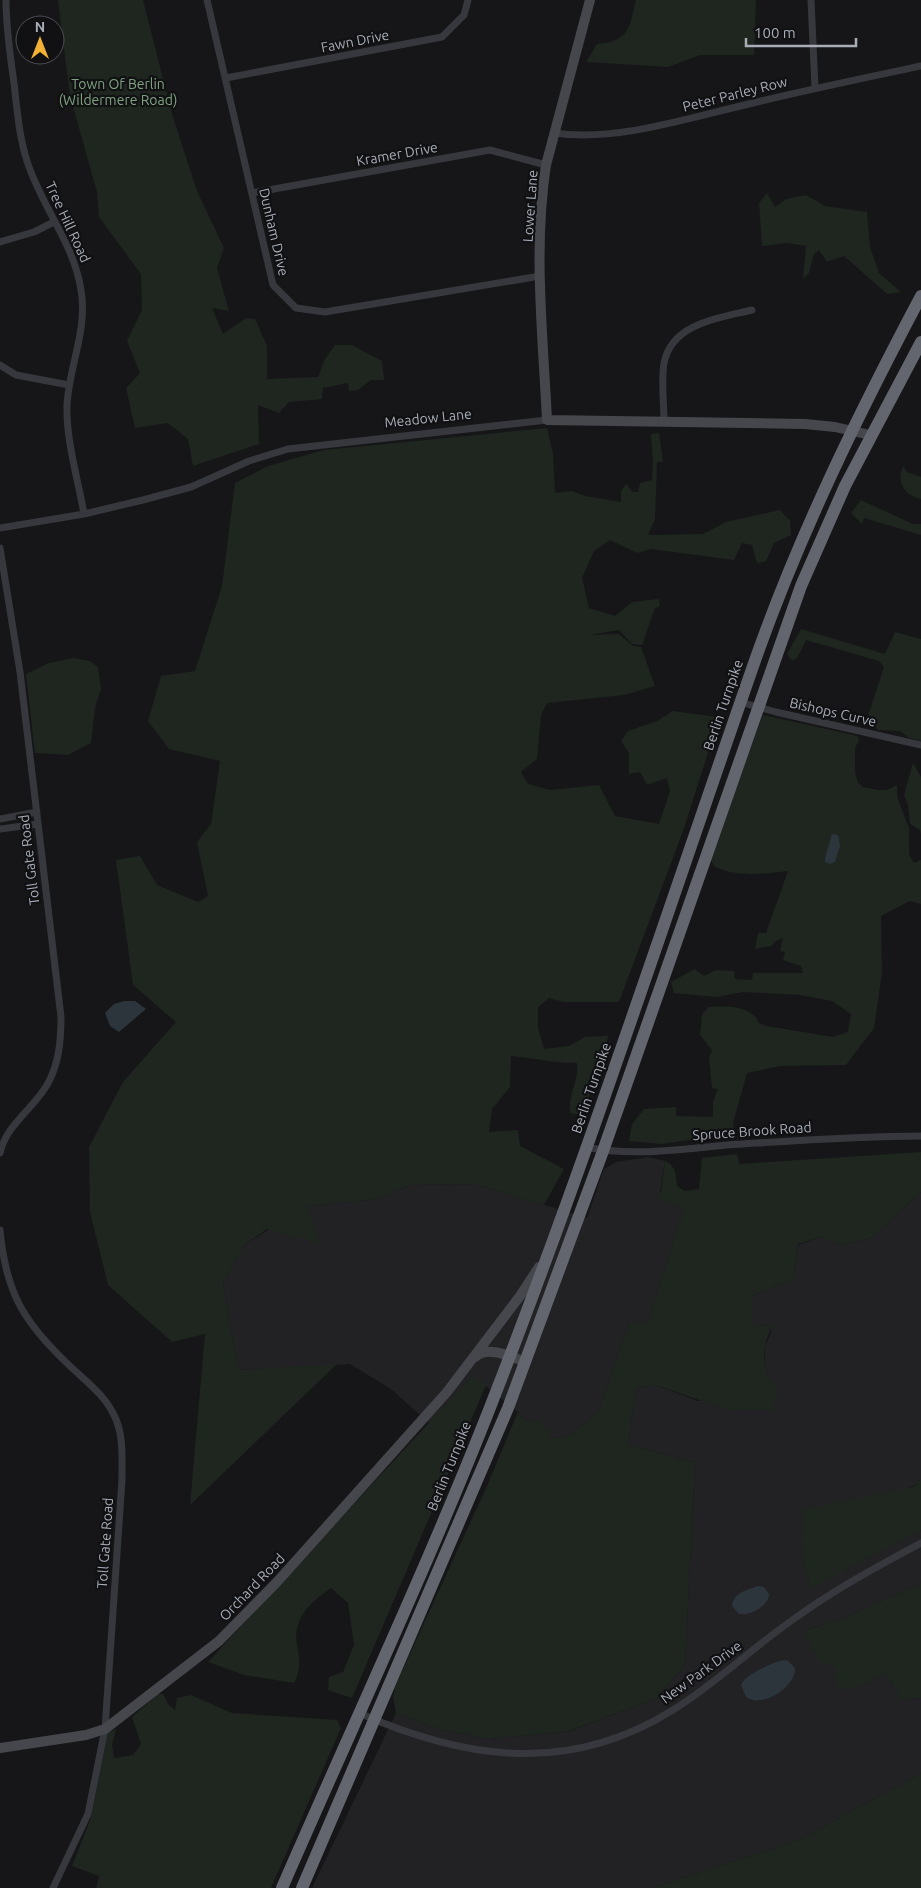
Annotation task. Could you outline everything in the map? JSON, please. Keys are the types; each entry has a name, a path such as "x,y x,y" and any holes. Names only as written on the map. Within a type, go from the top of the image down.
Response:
{"highway":[{"name":"Berlin Turnpike","path":"282,1888 455,1492 509,1357 586,1147 740,702 786,577 852,430 921,296"},
{"path":"302,1888 478,1483 526,1362 603,1150 757,707 810,563 870,435 921,342"}],"street":[{"name":"Tree Hill Road","path":"6,0 20,131 28,162 54,222 72,255 78,273 83,307 78,349 69,385 68,422 84,514"},
{"name":"Dunham Drive","path":"208,0 273,285 296,308 325,312 540,276"},
{"name":"Fawn Drive","path":"226,78 442,37 464,16 468,0"},
{"name":"Lower Lane","path":"547,420 540,276 542,188 554,133 590,0"},
{"path":"811,0 815,88"},
{"name":"Peter Parley Row","path":"554,133 579,137 656,126 815,88 921,66"},
{"name":"Kramer Drive","path":"252,193 490,150 546,165"},
{"path":"0,242 26,234 54,222"},
{"path":"664,422 664,364 670,348 683,332 710,320 752,310"},
{"path":"0,365 16,375 69,385"},
{"name":"Meadow Lane","path":"0,528 84,514 191,487 249,460 288,449 547,420 805,424 852,430 870,435"},
{"name":"Toll Gate Road","path":"0,548 18,656 61,1017 60,1051 55,1069 46,1086 11,1129 0,1153"},
{"name":"Bishops Curve","path":"740,702 921,745"},
{"path":"36,812 2,819 3,829 38,824"},
{"name":"Spruce Brook Road","path":"586,1147 603,1150 656,1151 840,1137 921,1136"},
{"name":"Toll Gate Road","path":"0,1230 8,1281 20,1307 48,1345 106,1400 114,1413 122,1439 122,1480 105,1729 88,1814 54,1888"},
{"name":"Orchard Road","path":"0,1748 86,1735 105,1729 201,1656 234,1627 345,1508 447,1392 520,1296 549,1250"},
{"name":"Orchard Road","path":"469,1363 481,1352 488,1351 526,1362"},
{"name":"New Park Drive","path":"359,1713 432,1741 488,1752 545,1753 599,1743 624,1734 673,1710 816,1604 921,1543"}],"shaded area":[{"path":"832,834 838,835 840,846 835,862 830,864 825,862 825,858"},
{"path":"124,1001 135,1001 146,1009 119,1032 110,1026 105,1013 114,1004"},
{"path":"648,1157 665,1161 660,1192 681,1206 683,1211 648,1323 629,1323 599,1411 570,1435 553,1439 539,1420 524,1421 518,1412 473,1376 430,1424 391,1389 350,1364 238,1370 223,1284 244,1245 307,1206 379,1199 410,1185 476,1184 587,1218 604,1169 616,1162"},
{"path":"921,1192 921,1482 804,1538 802,1556 811,1587 921,1530 921,1583 844,1618 803,1631 834,1665 862,1686 886,1674 901,1700 921,1698 921,1773 799,1840 652,1888 312,1888 396,1713 442,1730 488,1739 570,1731 657,1698 685,1664 695,1463 628,1444 636,1388 655,1385 698,1401 778,1391 770,1382 765,1364 765,1346 771,1333 771,1324 752,1327 752,1296 793,1279 798,1245 820,1237 841,1245 871,1238"},
{"path":"758,1586 764,1587 769,1594 766,1602 753,1612 739,1614 732,1606 735,1598 742,1592"},
{"path":"787,1660 795,1668 794,1675 784,1689 769,1698 761,1700 753,1700 746,1697 741,1685 743,1681 768,1665"}],"green space":[{"name":"Town Of Berlin (Wildermere Road)","path":"58,0 143,0 172,114 197,191 224,248 217,268 229,311 212,308 223,334 246,318 255,319 267,346 267,379 318,377 325,359 335,345 352,345 382,361 384,380 371,380 358,390 349,391 348,383 323,388 322,399 289,402 279,413 258,405 259,444 193,466 188,439 168,423 135,428 126,388 140,373 127,341 142,310 141,274 99,217 97,192 70,96 65,56 65,15 60,15"},
{"path":"636,0 756,0 754,55 700,55 668,67 586,62 597,44 616,40 622,36 632,18"},
{"path":"767,193 775,207 786,199 806,195 825,206 867,212 870,247 879,273 901,292 887,294 844,256 827,262 819,250 814,254 809,273 803,279 806,246 787,243 762,246 759,203"},
{"path":"547,428 553,454 555,493 572,491 585,496 621,502 621,491 626,484 633,492 638,492 640,483 652,480 651,434 659,433 663,462 657,462 655,519 648,535 703,534 726,522 780,510 790,521 791,535 774,543 766,561 757,563 752,545 742,543 734,560 651,549 637,553 610,540 594,551 582,578 589,608 615,616 632,602 659,599 660,606 655,608 642,645 632,644 619,630 589,635 619,634 633,646 641,647 655,686 624,695 547,703 541,715 537,759 521,772 528,784 550,790 599,785 615,816 659,824 670,791 667,778 647,785 640,772 629,774 629,753 621,741 628,731 657,721 673,711 717,717 717,725 683,831 619,1002 563,1002 549,998 538,1007 538,1028 544,1049 569,1046 585,1037 608,1036 605,1052 582,1115 570,1113 577,1063 511,1056 510,1087 492,1109 489,1132 518,1130 520,1146 564,1169 544,1205 476,1184 410,1185 379,1199 307,1206 319,1244 267,1229 244,1245 223,1284 238,1370 337,1364 190,1505 205,1334 172,1342 108,1285 90,1212 89,1147 123,1082 176,1022 133,985 116,860 140,856 157,885 198,902 208,896 197,842 211,824 220,761 169,749 148,721 161,676 195,671 222,586 235,483 268,466 324,450"},
{"path":"903,466 907,472 921,477 921,499 910,495 903,487 900,477"},
{"path":"861,500 913,524 921,524 921,535 864,518 862,524 851,513"},
{"path":"801,629 885,654 895,632 921,639 921,741 909,738 900,731 878,730 867,719 884,667 879,661 806,640 797,658 792,661 787,654"},
{"path":"74,658 90,661 98,667 101,689 95,708 91,743 68,755 35,753 26,674 49,663"},
{"path":"763,715 858,736 859,742 855,747 855,773 858,783 863,787 878,790 887,790 897,785 897,797 909,828 909,854 914,863 921,860 921,904 910,901 881,916 882,972 874,1028 846,1065 780,1066 747,1073 733,1123 734,1133 662,1144 629,1141 632,1124 644,1109 676,1107 676,1116 713,1117 713,1101 718,1089 712,1088 709,1058 712,1050 700,1035 702,1015 708,1007 729,1006 744,1010 755,1017 759,1023 767,1026 833,1037 848,1032 851,1014 832,1001 800,995 743,992 716,997 674,993 671,982 695,969 704,976 716,970 734,971 735,979 752,980 753,973 803,973 801,966 783,960 785,952 780,951 783,938 774,942 772,946 755,949 758,933 766,933 788,871 760,874 732,872 715,867 710,859"},
{"path":"913,763 921,777 921,834 920,830 910,824 908,805 904,795"},
{"path":"921,1152 921,1192 871,1238 841,1245 820,1237 798,1244 793,1279 752,1296 752,1327 771,1324 764,1359 771,1381 778,1391 772,1410 729,1410 655,1385 636,1388 628,1444 695,1463 685,1664 657,1698 569,1731 488,1739 442,1730 396,1713 393,1696 397,1682 487,1486 518,1412 524,1421 539,1420 553,1439 570,1435 599,1411 629,1323 648,1323 683,1211 681,1206 660,1200 665,1161 671,1165 676,1174 677,1186 685,1191 699,1189 702,1158 737,1154 739,1164"},
{"path":"473,1375 486,1385 352,1698 328,1690 329,1677 343,1672 354,1645 348,1603 331,1588 311,1604 300,1619 296,1632 299,1666 294,1683 244,1675 208,1662"},
{"path":"921,1480 921,1530 811,1588 802,1556 804,1509 913,1487"},
{"path":"921,1583 921,1698 901,1700 886,1674 862,1686 839,1690 834,1666 819,1662 803,1631 844,1618"},
{"path":"158,1694 163,1694 168,1704 175,1710 177,1698 191,1695 232,1713 337,1720 341,1728 271,1888 96,1888 99,1876 72,1866 91,1818 108,1732 116,1729 112,1745 114,1758 133,1755 141,1744 132,1717"},
{"path":"921,1773 921,1888 652,1888 799,1840"}]}
